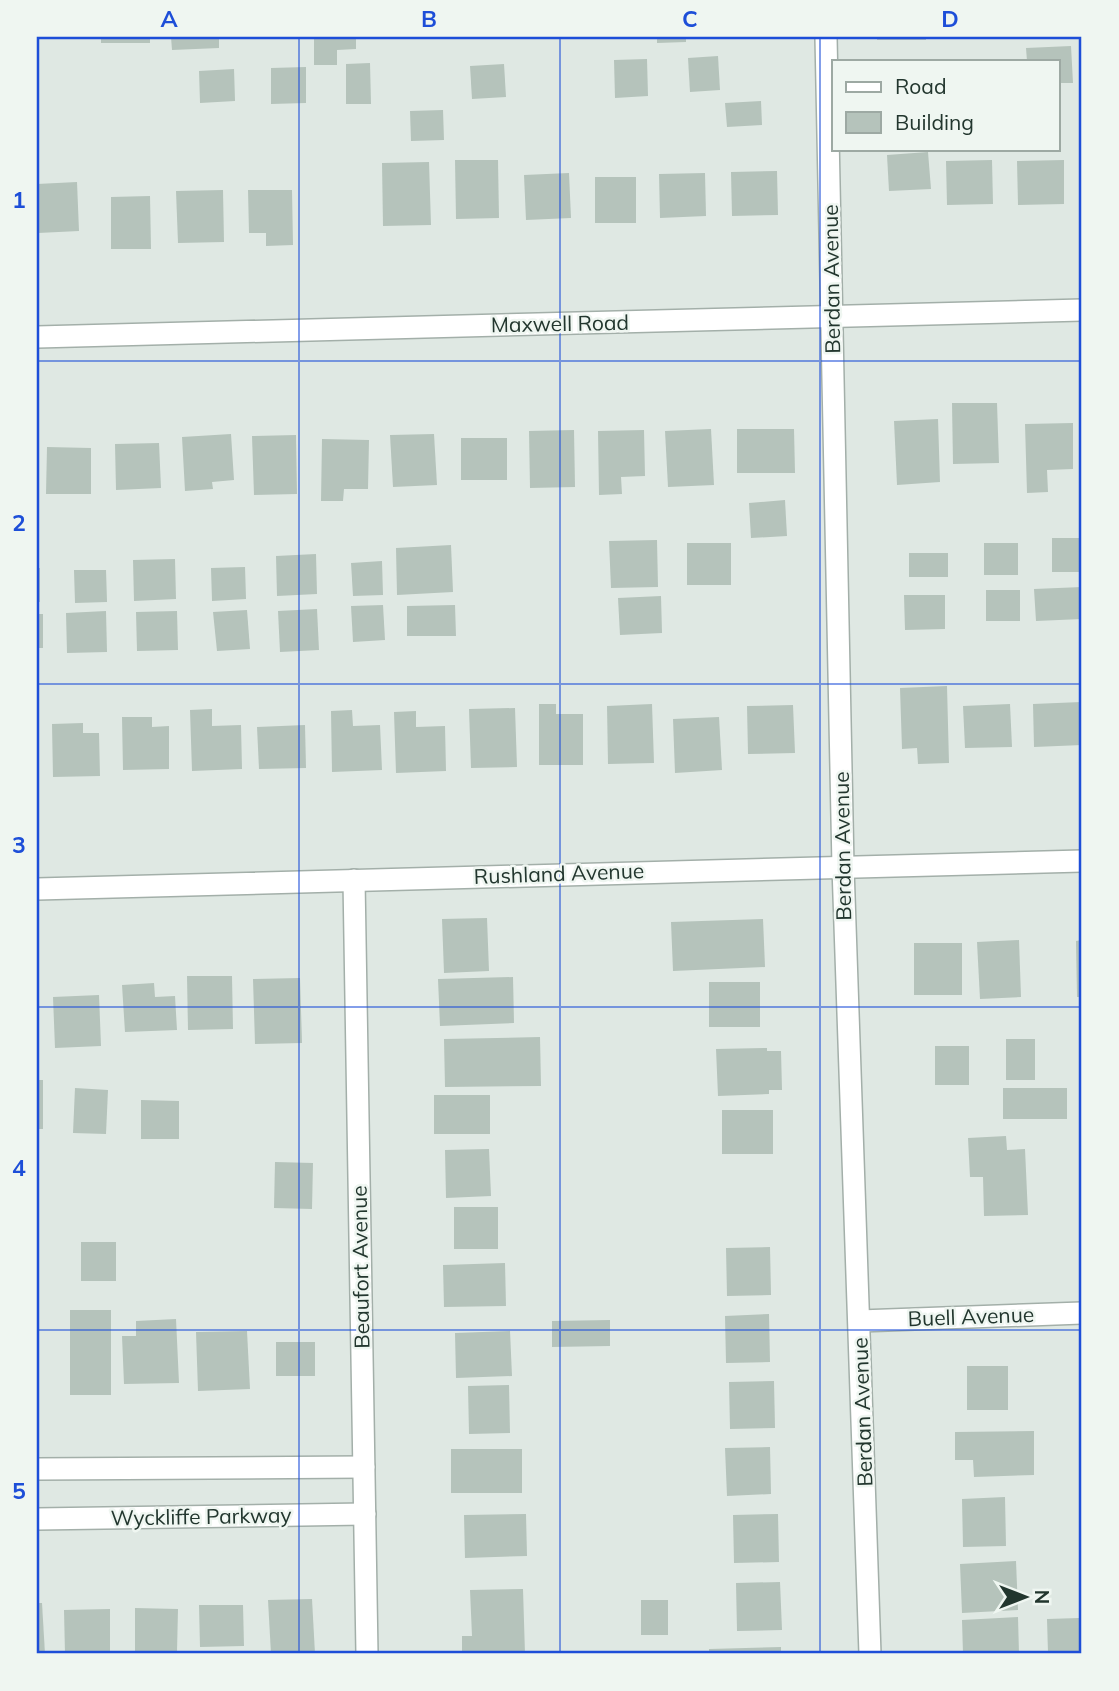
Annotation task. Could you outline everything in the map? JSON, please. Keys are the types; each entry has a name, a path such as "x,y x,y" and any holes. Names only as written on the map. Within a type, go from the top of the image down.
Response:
{"street":[{"name":"Berdan Avenue","path":"826,37 842,867 870,1654"},
{"name":"Maxwell Road","path":"37,337 1082,310"},
{"name":"Rushland Avenue","path":"37,888 1082,861"},
{"name":"Beaufort Avenue","path":"354,880 367,1654"},
{"name":"Buell Avenue","path":"860,1321 1082,1313"},
{"path":"37,1469 364,1467"},
{"name":"Wyckliffe Parkway","path":"37,1519 365,1514"}],"building":[{"path":"101,37 150,37 150,43 101,43"},
{"path":"171,37 219,37 219,48 172,50"},
{"path":"314,37 356,37 356,49 337,50 337,65 314,65"},
{"path":"657,37 686,37 686,42 657,43"},
{"path":"877,37 926,37 926,40 877,40"},
{"path":"1071,46 1073,83 1060,83 1060,60 1027,60 1026,48"},
{"path":"718,56 720,90 690,92 688,58"},
{"path":"647,59 648,96 615,98 614,60"},
{"path":"370,63 371,104 346,104 346,64"},
{"path":"504,64 506,97 472,99 470,66"},
{"path":"306,67 306,103 271,104 271,68"},
{"path":"234,69 235,101 200,103 199,71"},
{"path":"761,101 762,125 727,127 725,103"},
{"path":"443,110 444,140 411,141 410,111"},
{"path":"928,152 931,189 889,191 887,155"},
{"path":"455,160 498,160 499,218 456,219"},
{"path":"992,160 993,204 947,205 946,161"},
{"path":"1064,160 1064,204 1018,205 1017,161"},
{"path":"429,162 431,225 383,226 382,163"},
{"path":"777,171 778,215 732,216 731,172"},
{"path":"569,173 571,218 526,220 524,175"},
{"path":"705,173 706,216 660,218 659,174"},
{"path":"595,177 636,177 636,223 595,223"},
{"path":"77,182 79,231 38,233 37,184"},
{"path":"223,190 224,242 178,243 176,191"},
{"path":"248,190 292,190 293,245 266,246 266,233 249,233"},
{"path":"150,196 151,249 111,249 111,197"},
{"path":"952,403 997,403 999,463 953,464"},
{"path":"938,419 940,482 897,485 894,421"},
{"path":"1073,423 1073,469 1047,470 1048,492 1027,493 1025,424"},
{"path":"711,429 714,485 668,487 665,431"},
{"path":"737,429 794,429 795,473 737,473"},
{"path":"574,430 575,487 530,488 529,431"},
{"path":"644,430 645,476 621,477 622,494 599,495 598,431"},
{"path":"231,434 234,480 212,482 213,489 185,491 182,437"},
{"path":"434,434 437,485 393,487 390,435"},
{"path":"296,435 297,494 254,495 252,436"},
{"path":"461,438 507,438 507,480 461,480"},
{"path":"322,439 369,440 368,489 344,489 343,501 321,501"},
{"path":"159,443 161,488 116,490 115,444"},
{"path":"47,447 91,448 91,494 46,494"},
{"path":"785,500 787,536 751,538 749,503"},
{"path":"1052,538 1082,538 1082,572 1052,572"},
{"path":"657,540 658,587 611,588 609,541"},
{"path":"687,543 731,543 731,585 687,585"},
{"path":"984,543 1018,543 1018,575 984,575"},
{"path":"451,545 453,592 397,595 396,548"},
{"path":"909,553 948,553 948,577 909,577"},
{"path":"316,554 317,594 277,596 276,556"},
{"path":"175,559 176,599 134,601 133,560"},
{"path":"382,561 383,595 353,596 351,563"},
{"path":"245,567 246,599 212,601 211,568"},
{"path":"37,568 40,568 40,602 37,602"},
{"path":"74,570 106,570 107,602 75,603"},
{"path":"1082,587 1082,619 1036,621 1034,589"},
{"path":"986,590 1020,590 1020,621 986,621"},
{"path":"904,595 945,595 945,629 905,630"},
{"path":"661,596 662,633 620,635 618,598"},
{"path":"383,605 385,640 353,642 351,606"},
{"path":"455,605 456,636 407,636 407,606"},
{"path":"317,609 319,650 280,652 278,611"},
{"path":"247,610 250,649 217,651 213,612"},
{"path":"106,611 107,652 67,653 66,613"},
{"path":"177,611 178,650 137,651 136,612"},
{"path":"37,614 43,614 43,648 37,648"},
{"path":"947,686 949,763 918,764 917,748 902,749 900,688"},
{"path":"1081,702 1082,745 1034,747 1033,704"},
{"path":"539,704 556,704 556,714 583,714 583,765 539,765"},
{"path":"652,704 654,763 608,764 607,706"},
{"path":"1010,704 1012,747 965,748 963,706"},
{"path":"793,705 795,753 748,754 747,706"},
{"path":"515,708 517,767 471,768 469,709"},
{"path":"212,709 212,726 241,725 242,769 192,771 190,710"},
{"path":"352,710 353,726 380,725 382,770 332,772 331,711"},
{"path":"416,711 416,727 445,726 446,771 396,773 394,712"},
{"path":"122,717 152,717 152,727 169,726 169,769 123,770"},
{"path":"719,717 722,770 675,773 673,719"},
{"path":"83,723 83,733 99,733 100,776 53,777 52,724"},
{"path":"305,725 306,768 259,769 257,727"},
{"path":"487,918 489,971 444,973 442,919"},
{"path":"763,919 765,967 673,971 671,922"},
{"path":"1019,940 1021,997 980,999 977,942"},
{"path":"1082,940 1082,997 1077,997 1076,941"},
{"path":"914,943 962,943 962,995 914,995"},
{"path":"187,976 232,976 233,1029 188,1030"},
{"path":"513,977 514,1023 440,1026 438,979"},
{"path":"300,978 302,1043 255,1044 253,979"},
{"path":"709,982 760,982 760,1027 709,1027"},
{"path":"154,983 155,997 175,996 177,1030 125,1032 122,985"},
{"path":"99,995 101,1046 55,1048 53,997"},
{"path":"540,1037 541,1086 445,1087 444,1039"},
{"path":"1006,1039 1035,1039 1035,1080 1006,1080"},
{"path":"935,1046 969,1046 969,1085 935,1085"},
{"path":"767,1048 767,1051 781,1051 782,1090 769,1090 769,1094 718,1096 716,1049"},
{"path":"37,1080 43,1080 43,1129 37,1129"},
{"path":"75,1088 108,1090 106,1134 73,1133"},
{"path":"1003,1088 1067,1088 1067,1119 1003,1119"},
{"path":"434,1095 490,1095 490,1134 434,1134"},
{"path":"141,1100 179,1101 179,1139 141,1139"},
{"path":"722,1110 773,1110 773,1154 722,1154"},
{"path":"1006,1136 1007,1150 1025,1149 1028,1215 984,1216 983,1177 970,1177 968,1138"},
{"path":"489,1149 491,1196 446,1198 445,1150"},
{"path":"275,1162 313,1163 312,1209 274,1208"},
{"path":"454,1207 498,1207 498,1249 454,1249"},
{"path":"81,1242 116,1242 116,1281 81,1281"},
{"path":"770,1247 771,1295 727,1296 726,1248"},
{"path":"505,1263 506,1306 444,1307 443,1265"},
{"path":"70,1310 111,1310 111,1395 70,1395"},
{"path":"769,1314 770,1362 726,1363 725,1316"},
{"path":"176,1319 179,1383 124,1384 122,1336 136,1336 136,1321"},
{"path":"610,1320 610,1346 552,1347 552,1321"},
{"path":"247,1331 250,1389 198,1391 196,1332"},
{"path":"510,1331 512,1376 456,1378 455,1333"},
{"path":"276,1342 315,1342 315,1376 276,1376"},
{"path":"967,1366 1008,1366 1008,1410 967,1410"},
{"path":"774,1381 775,1428 730,1429 729,1382"},
{"path":"509,1385 510,1433 469,1434 468,1386"},
{"path":"1034,1431 1034,1475 974,1477 973,1460 955,1460 955,1432"},
{"path":"770,1447 771,1494 727,1496 725,1448"},
{"path":"451,1449 522,1449 522,1493 451,1493"},
{"path":"1005,1497 1006,1546 963,1547 962,1499"},
{"path":"526,1514 527,1556 465,1558 464,1515"},
{"path":"778,1514 779,1562 734,1563 733,1515"},
{"path":"1016,1561 1018,1610 962,1613 960,1564"},
{"path":"780,1582 782,1630 737,1631 736,1583"},
{"path":"523,1589 525,1654 462,1654 462,1636 472,1636 470,1590"},
{"path":"312,1599 315,1654 271,1654 268,1600"},
{"path":"641,1600 668,1600 668,1635 641,1635"},
{"path":"37,1603 42,1603 45,1654 37,1654"},
{"path":"199,1605 243,1605 244,1646 200,1647"},
{"path":"135,1608 178,1609 177,1652 135,1652"},
{"path":"110,1609 110,1651 65,1654 64,1610"},
{"path":"1018,1617 1019,1654 963,1654 962,1620"},
{"path":"1079,1618 1080,1652 1048,1653 1047,1619"},
{"path":"781,1647 781,1654 709,1654 709,1649"}]}
